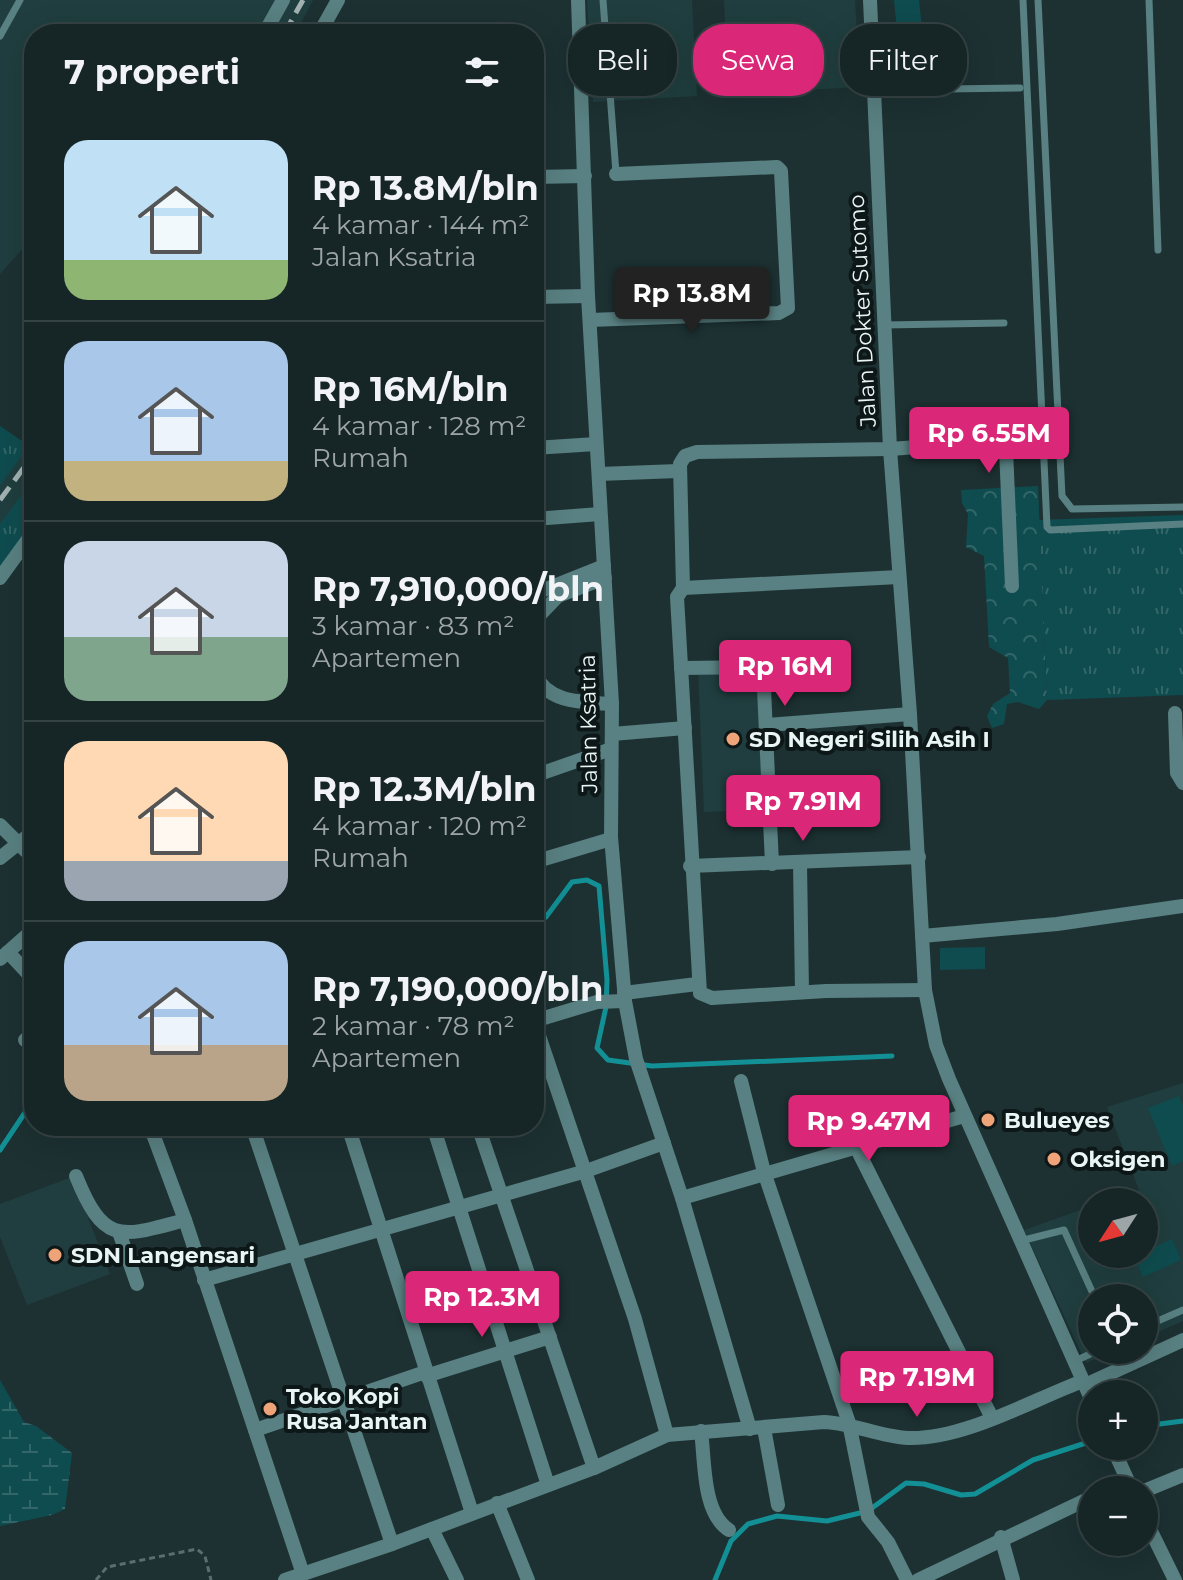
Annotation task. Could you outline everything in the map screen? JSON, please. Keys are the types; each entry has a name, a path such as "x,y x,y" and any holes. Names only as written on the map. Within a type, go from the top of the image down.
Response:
{"street":[{"path":"270,24 283,0"},
{"path":"325,24 338,0"},
{"name":"Jalan Ksatria","path":"578,0 588,296 612,704 615,999 757,1428 778,1505"},
{"name":"Jalan Dokter Sutomo","path":"870,0 871,24"},
{"name":"Jalan Dokter Sutomo","path":"874,96 890,449 910,714 925,990 936,1045 964,1116 980,1136 1020,1241 1083,1380"},
{"path":"590,320 779,313 788,308 781,171 777,167 616,174"},
{"path":"544,177 585,176"},
{"path":"544,297 588,296"},
{"path":"925,990 802,992 712,998 700,993 690,866 677,597 683,588 678,471 685,456 697,452 890,449 1003,443 1012,586"},
{"path":"544,447 596,444"},
{"path":"599,474 678,471"},
{"path":"544,518 600,514"},
{"path":"0,578 24,549"},
{"path":"544,591 605,572"},
{"path":"544,603 605,572"},
{"path":"683,588 899,577"},
{"path":"544,608 549,602"},
{"path":"681,668 761,665 767,725 772,864"},
{"path":"544,688 560,698 612,704"},
{"path":"1175,713 1177,773 1183,783"},
{"path":"767,725 910,714"},
{"path":"544,772 611,742 685,728"},
{"path":"0,825 24,849"},
{"path":"0,858 24,838"},
{"path":"544,859 611,839"},
{"path":"690,866 919,857"},
{"path":"800,863 802,992"},
{"path":"922,936 1057,924 1183,906"},
{"path":"24,938 4,956 24,972"},
{"path":"544,1018 615,999 697,984"},
{"path":"544,1050 635,1319 667,1435"},
{"path":"741,1081 764,1172 849,1423 866,1510 888,1542 907,1580"},
{"path":"682,1198 964,1116"},
{"path":"154,1136 185,1220 303,1574"},
{"path":"255,1136 392,1544"},
{"path":"351,1136 472,1513"},
{"path":"436,1136 456,1207 548,1485"},
{"path":"481,1136 594,1468"},
{"path":"204,1280 294,1251 586,1171 664,1143"},
{"path":"856,1147 992,1418"},
{"path":"76,1176 94,1215 119,1232 133,1234 185,1220"},
{"path":"119,1232 137,1284"},
{"path":"255,1430 550,1337"},
{"path":"1091,1380 1183,1340"},
{"path":"285,1580 392,1544 594,1468 667,1435 849,1423 907,1438 929,1437 992,1418 1078,1385"},
{"path":"701,1431 712,1508 719,1522 729,1530"},
{"path":"1158,1485 1183,1475"},
{"path":"497,1503 528,1580"},
{"path":"918,1580 1001,1537 1078,1503"},
{"path":"432,1529 457,1580"},
{"path":"1001,1537 1013,1580"},
{"path":"1158,1545 1175,1580"}],"lane":[{"path":"0,36 20,0"},
{"path":"603,0 616,174"},
{"path":"1023,0 1047,527 1050,530 1183,524"},
{"path":"1038,0 1063,501 1072,509 1183,507"},
{"path":"1149,0 1158,250"},
{"path":"967,89 1020,88"},
{"path":"884,325 1004,323"},
{"path":"1039,1119 1050,1117"},
{"path":"1020,1241 1064,1230 1089,1284"},
{"path":"1158,1321 1183,1310"},
{"path":"1074,1361 1078,1359"}],"path":[{"path":"96,1580 107,1567 197,1549 205,1556 211,1580"}],"shaded area":[{"path":"0,0 278,0 264,24 24,24 24,247 0,274"},
{"path":"285,0 313,0 300,24 272,24"},
{"path":"587,0 692,0 693,96 697,96 593,102 593,96 677,96 677,24 588,24"},
{"path":"724,0 855,0 856,24 840,24 840,88 824,89 824,24 725,24"},
{"path":"0,426 24,443 24,537 0,578"},
{"name":"SD Negeri Silih Asih I","path":"762,666 767,810 704,812 698,669"},
{"path":"1183,1083 1183,1321 1158,1332 1158,1284 1078,1284 1078,1346 1024,1230 1078,1211 1078,1268 1158,1268 1158,1188 1138,1188 1107,1107"},
{"name":"SDN Langensari","path":"72,1177 110,1274 27,1305 0,1237 0,1204"}],"green space":[{"path":"894,0 919,0 922,24 896,24"},
{"path":"0,426 24,443 24,453 0,485"},
{"path":"1038,486 1047,700 1039,709 1018,702 1007,704 1004,724 992,728 987,716 993,704 1010,693 1008,658 989,647 984,556 966,547 968,514 962,503 961,490"},
{"path":"24,492 24,533 0,570 0,524"},
{"path":"1183,515 1183,695 1047,700 1039,520"},
{"path":"985,947 985,969 940,970 940,948"},
{"path":"1179,1096 1183,1106 1183,1161 1172,1166 1148,1108"},
{"path":"1172,1239 1181,1260 1143,1277 1139,1268 1158,1268 1158,1245"},
{"path":"0,1380 24,1422 36,1426 72,1453 65,1509 52,1515 0,1526"}],"waterway":[{"path":"544,918 572,882 587,880 599,886 607,980 606,1007 597,1048 608,1060 652,1066 892,1056"},
{"path":"0,1150 24,1114"},
{"path":"1158,1424 1183,1421"},
{"path":"715,1580 731,1541 748,1524 777,1516 827,1521 868,1511 906,1483 924,1484 961,1495 975,1494 1033,1460 1078,1446"}],"railway":[{"path":"290,24 303,0"},
{"path":"0,500 24,468"}],"place":[{"name":"SD Negeri Silih Asih I","path":"733,739"},
{"name":"Bulueyes","path":"988,1120"},
{"name":"Oksigen","path":"1054,1159"},
{"name":"SDN Langensari","path":"55,1255"},
{"name":"Toko Kopi Rusa Jantan","path":"270,1409"}]}
